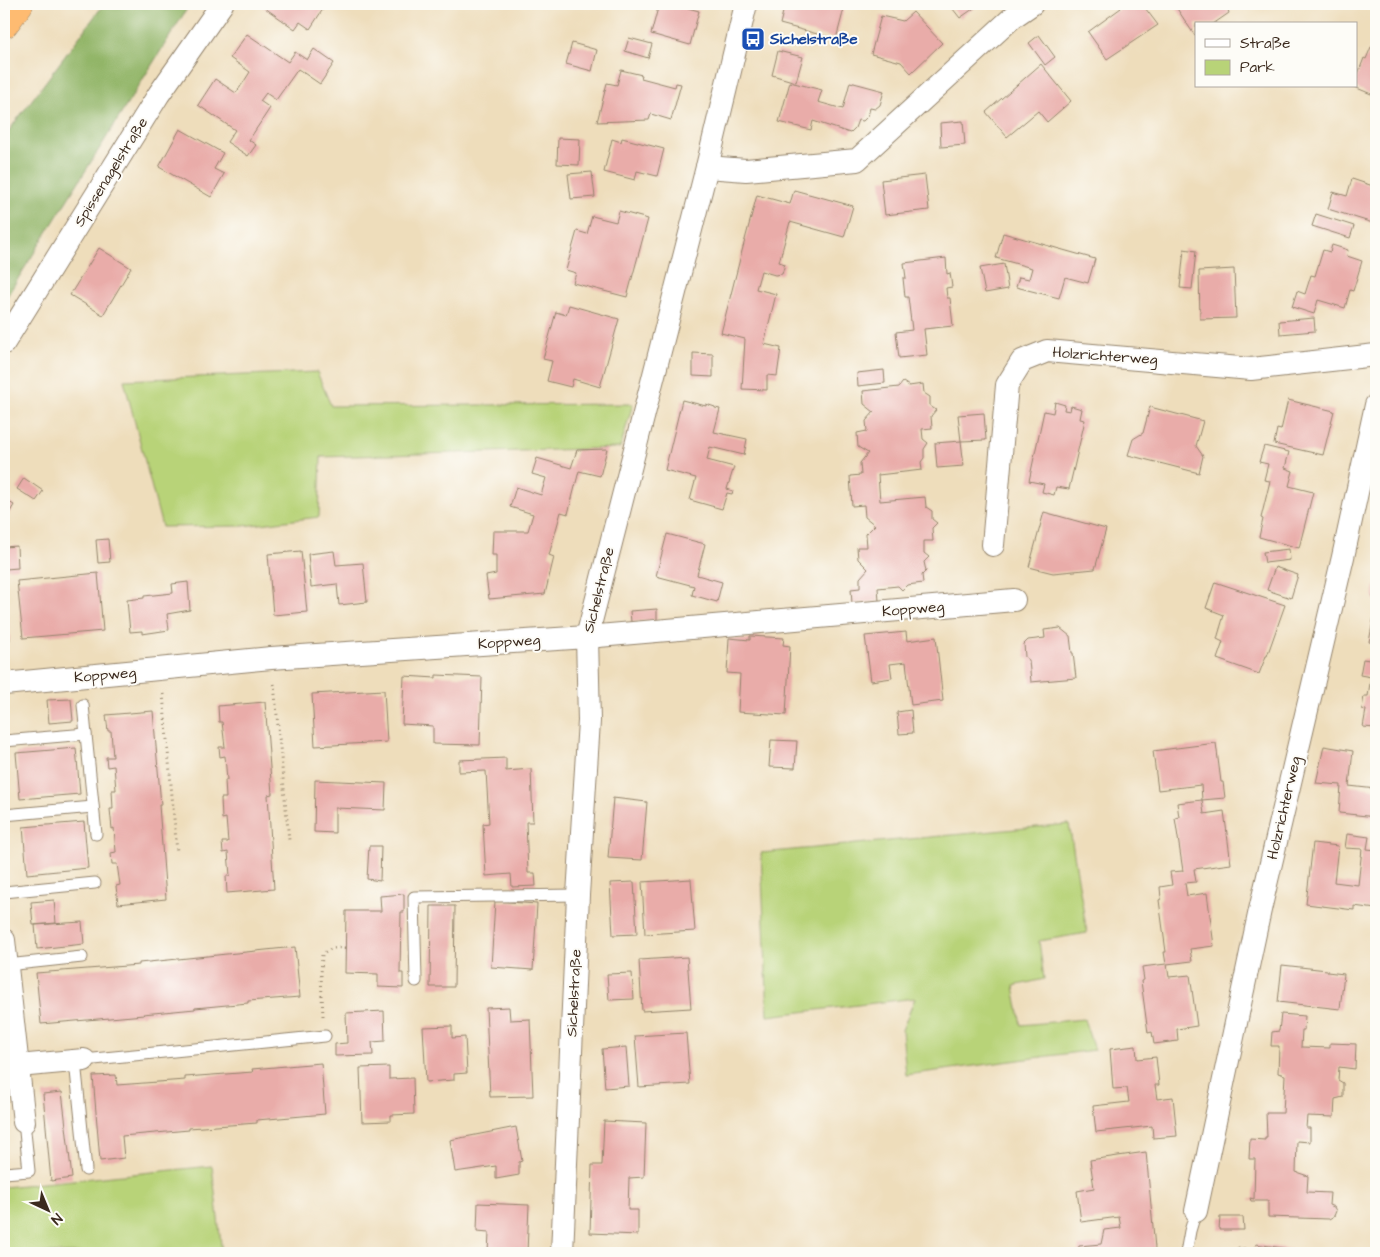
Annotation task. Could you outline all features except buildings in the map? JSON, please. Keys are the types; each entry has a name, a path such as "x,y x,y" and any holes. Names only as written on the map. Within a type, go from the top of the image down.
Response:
{"highway":[{"path":"4,24 19,4"}],"street":[{"name":"Spissenagelstraße","path":"4,343 159,94 222,4"},
{"name":"Sichelstraße","path":"562,1253 578,895 589,721 587,637 707,167 746,4"},
{"path":"707,167 746,170 857,160 1013,17 1032,4"},
{"name":"Holzrichterweg","path":"993,545 1008,385 1022,361 1047,351 1251,368 1376,355"},
{"name":"Holzrichterweg","path":"1196,1211 1260,910 1343,557 1376,405"},
{"name":"Koppweg","path":"4,684 271,658 587,637 1014,600"},
{"path":"4,940 24,1122"},
{"path":"18,1066 80,1060"}],"lane":[{"path":"83,705 96,834"},
{"path":"4,741 86,734"},
{"path":"4,815 93,808"},
{"path":"4,892 95,883"},
{"path":"416,980 414,897 578,895"},
{"path":"6,966 82,957"},
{"path":"86,1170 80,1060 324,1036"},
{"path":"4,1173 29,1171 24,1122"},
{"path":"1186,1253 1196,1211"}],"path":[{"path":"271,658 289,840"},
{"path":"160,670 178,852"},
{"path":"324,1036 320,976 322,955 334,947 345,948"}],"green space":[{"path":"104,4 190,4 4,301 4,137"},
{"path":"317,372 331,406 633,404 620,448 321,457 319,517 243,526 162,527 124,380"},
{"path":"1069,824 1087,933 1039,941 1044,979 1014,986 1021,1025 1084,1019 1094,1050 906,1075 902,1030 915,998 768,1016 761,853"},
{"path":"212,1166 222,1253 4,1253 4,1187"}],"place":[{"name":"Sichelstraße","path":"753,39"}]}
